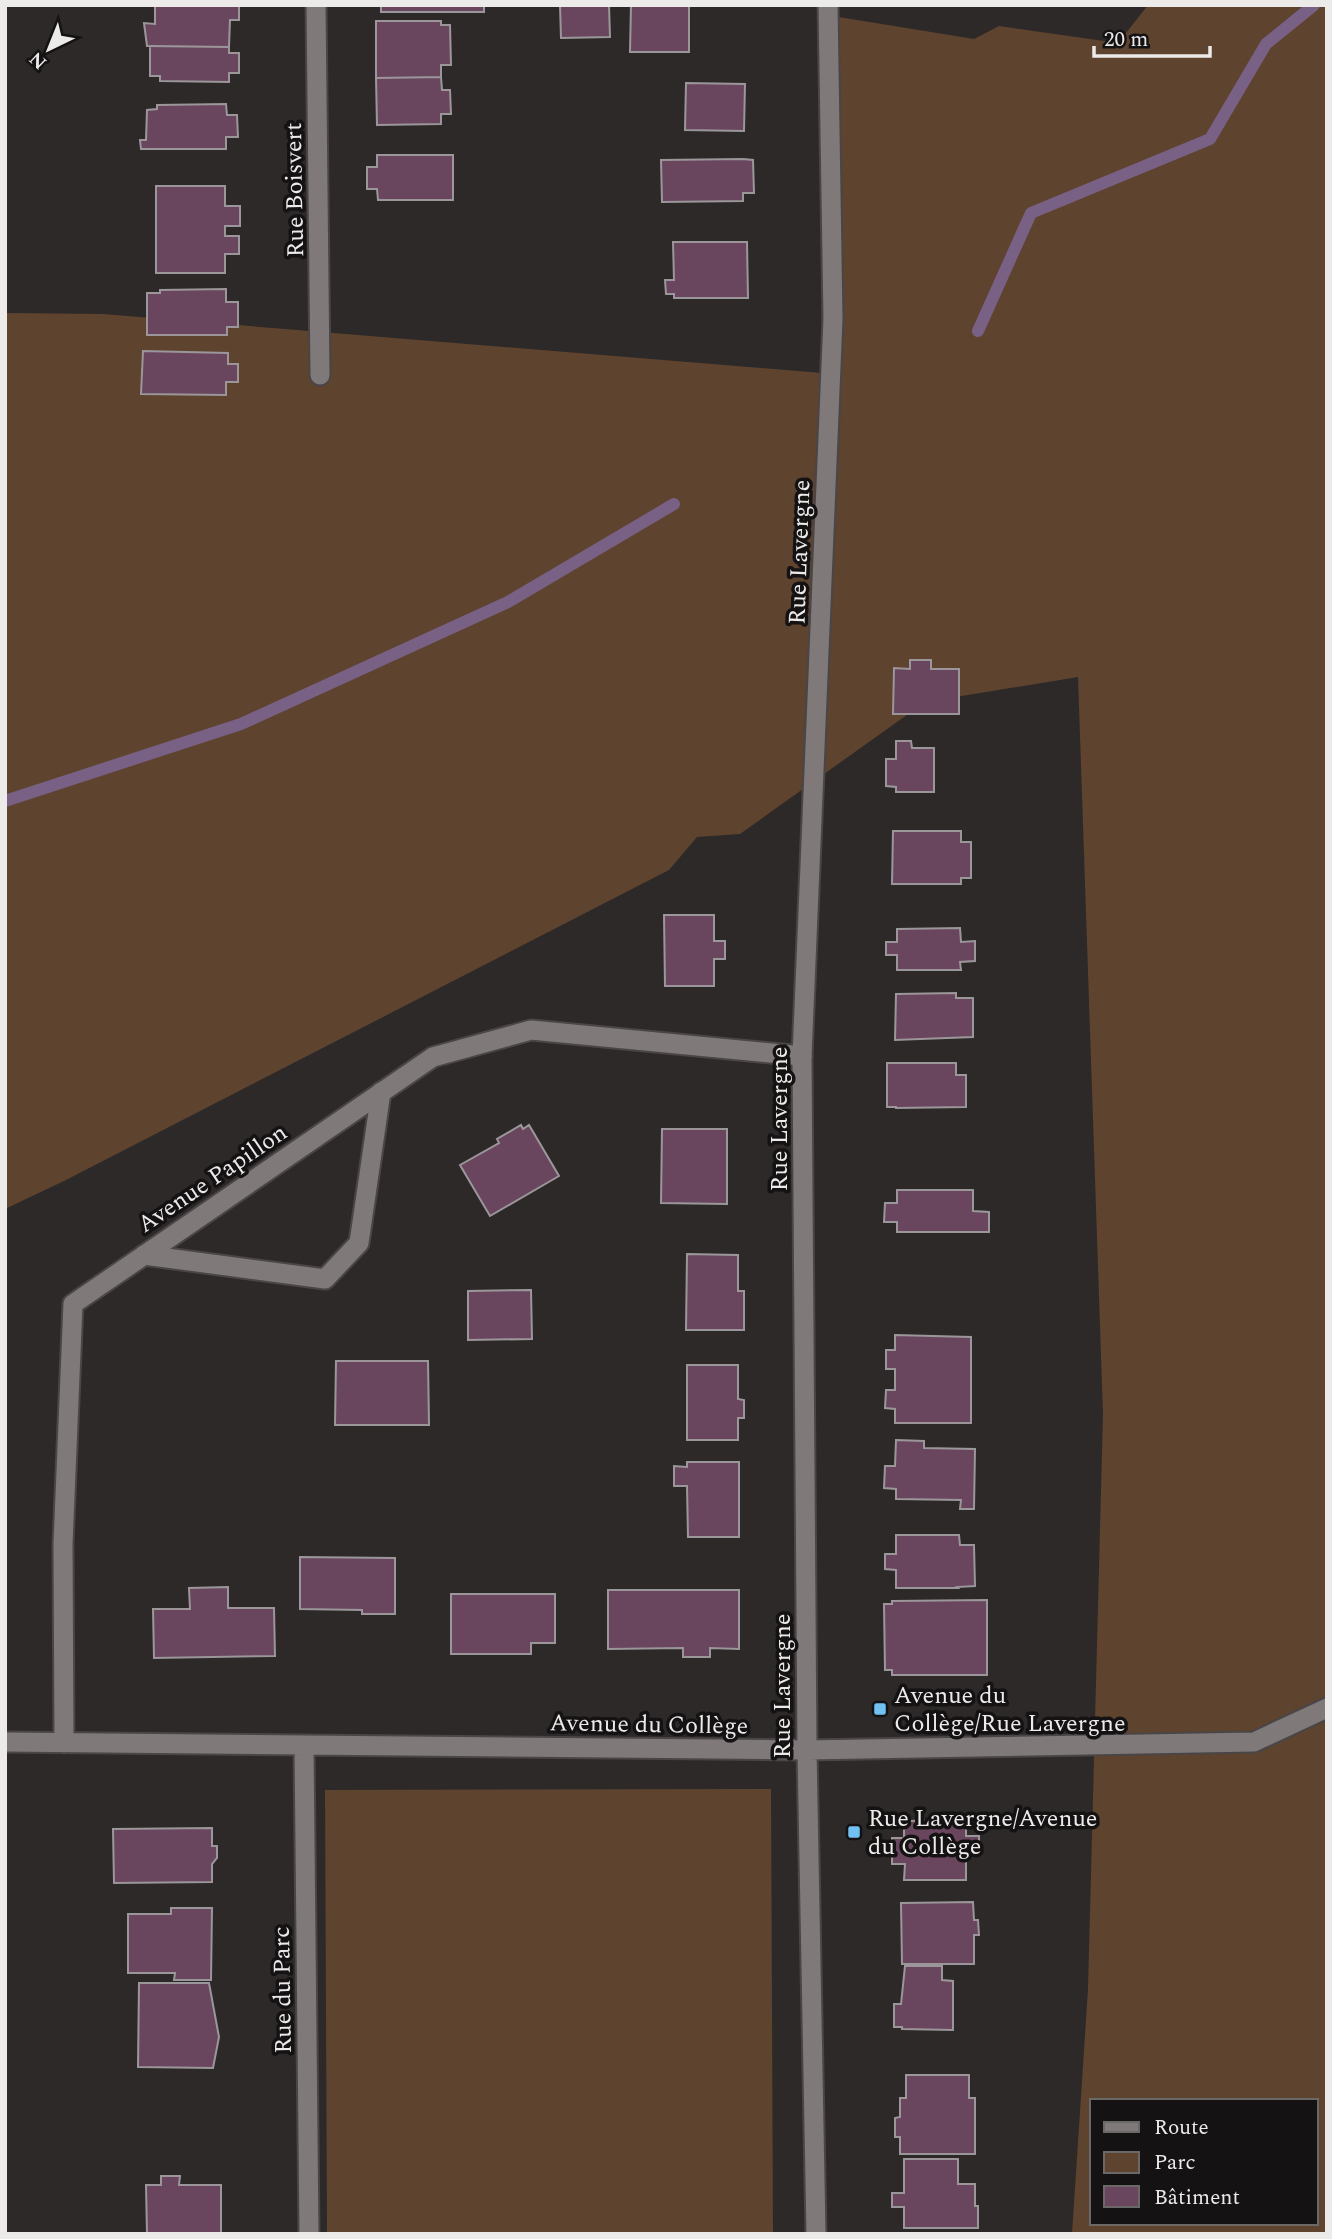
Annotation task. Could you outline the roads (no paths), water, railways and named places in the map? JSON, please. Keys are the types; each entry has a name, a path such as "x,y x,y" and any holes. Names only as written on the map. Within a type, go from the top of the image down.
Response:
{"street":[{"name":"Rue Boisvert","path":"316,5 320,374"},
{"name":"Rue Lavergne","path":"816,2234 807,1750 802,1056 833,319 828,5"},
{"name":"Avenue Papillon","path":"64,1743 63,1544 73,1304 433,1057 531,1030 802,1056"},
{"path":"144,1255 325,1279 359,1243 381,1092"},
{"name":"Avenue du Collège","path":"5,1742 807,1750 1254,1742 1327,1709"},
{"name":"Rue du Parc","path":"304,1746 309,2234"}],"waterway":[{"path":"978,331 1031,213 1210,139 1266,44 1314,5"},
{"path":"5,801 241,724 508,602 674,504"}],"place":[{"name":"Avenue du Collège/Rue Lavergne","path":"880,1709"},
{"name":"Rue Lavergne/Avenue du Collège","path":"854,1832"}]}
